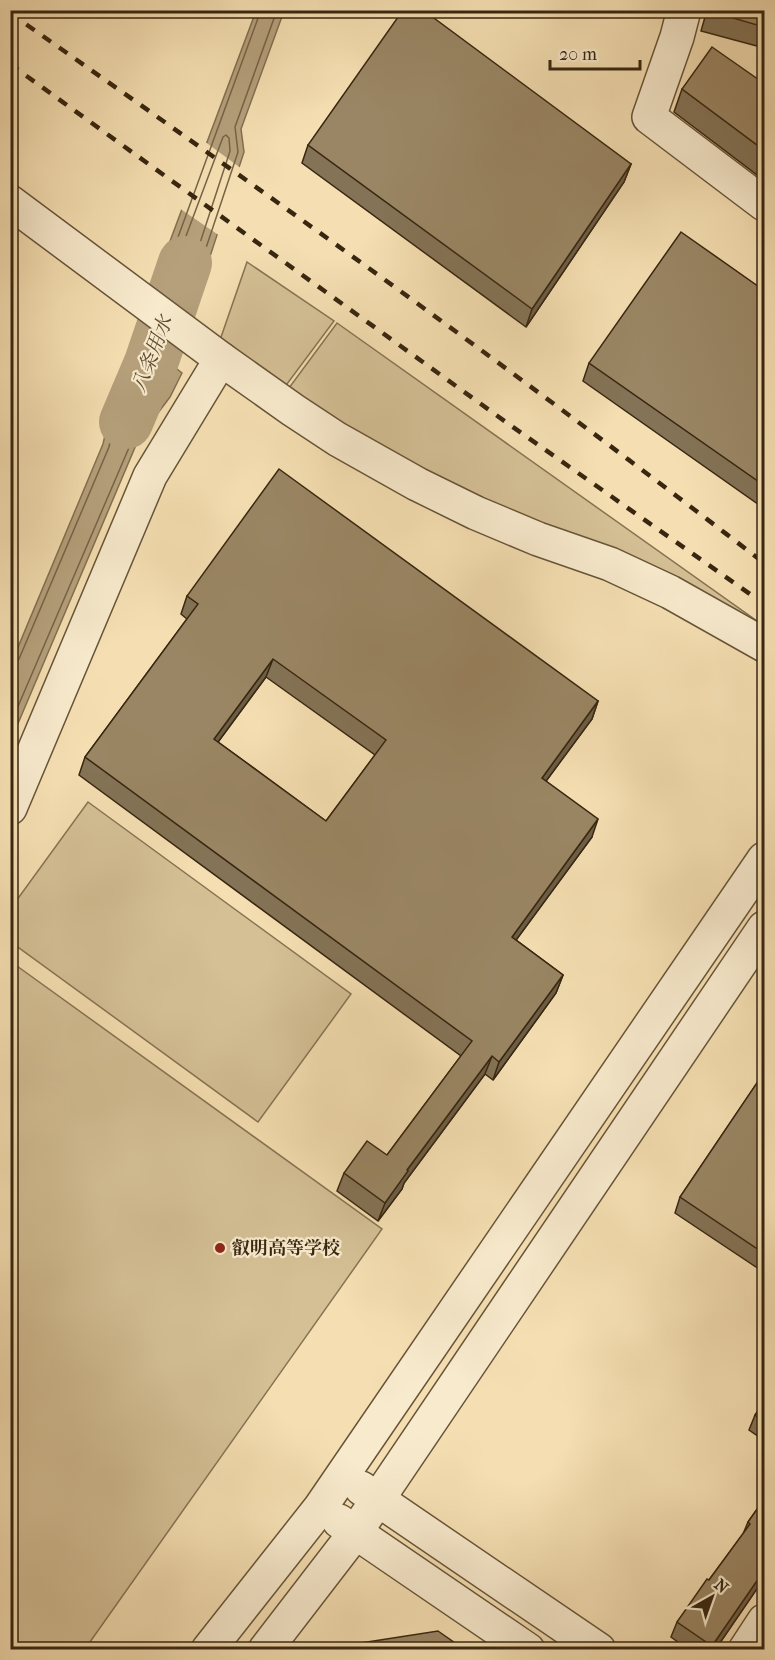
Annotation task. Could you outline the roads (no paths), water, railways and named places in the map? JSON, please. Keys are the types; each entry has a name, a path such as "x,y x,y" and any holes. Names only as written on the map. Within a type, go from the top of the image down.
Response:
{"street":[{"path":"684,10 649,117 765,204"},
{"path":"10,202 221,359 337,439 417,484 476,513 538,539 610,564 670,592 765,645"},
{"path":"10,808 150,476 221,359"},
{"path":"208,1650 320,1508 765,859"},
{"path":"265,1650 378,1500 765,928"},
{"path":"342,1475 598,1650"},
{"path":"320,1508 528,1650"},
{"path":"745,1650 765,1621"}],"water":[{"path":"256,11 284,11 241,129 244,152 190,318 154,284"},
{"path":"141,341 182,373 170,397 139,438 11,740 11,664 103,444 117,382"}],"waterway":[{"name":"八条用水","path":"126,422 151,363 185,263"}],"railway":[{"path":"10,13 390,284 578,422 764,563"},
{"path":"10,64 510,425 764,604"}],"place":[{"name":"叡明高等学校","path":"220,1248"}]}
